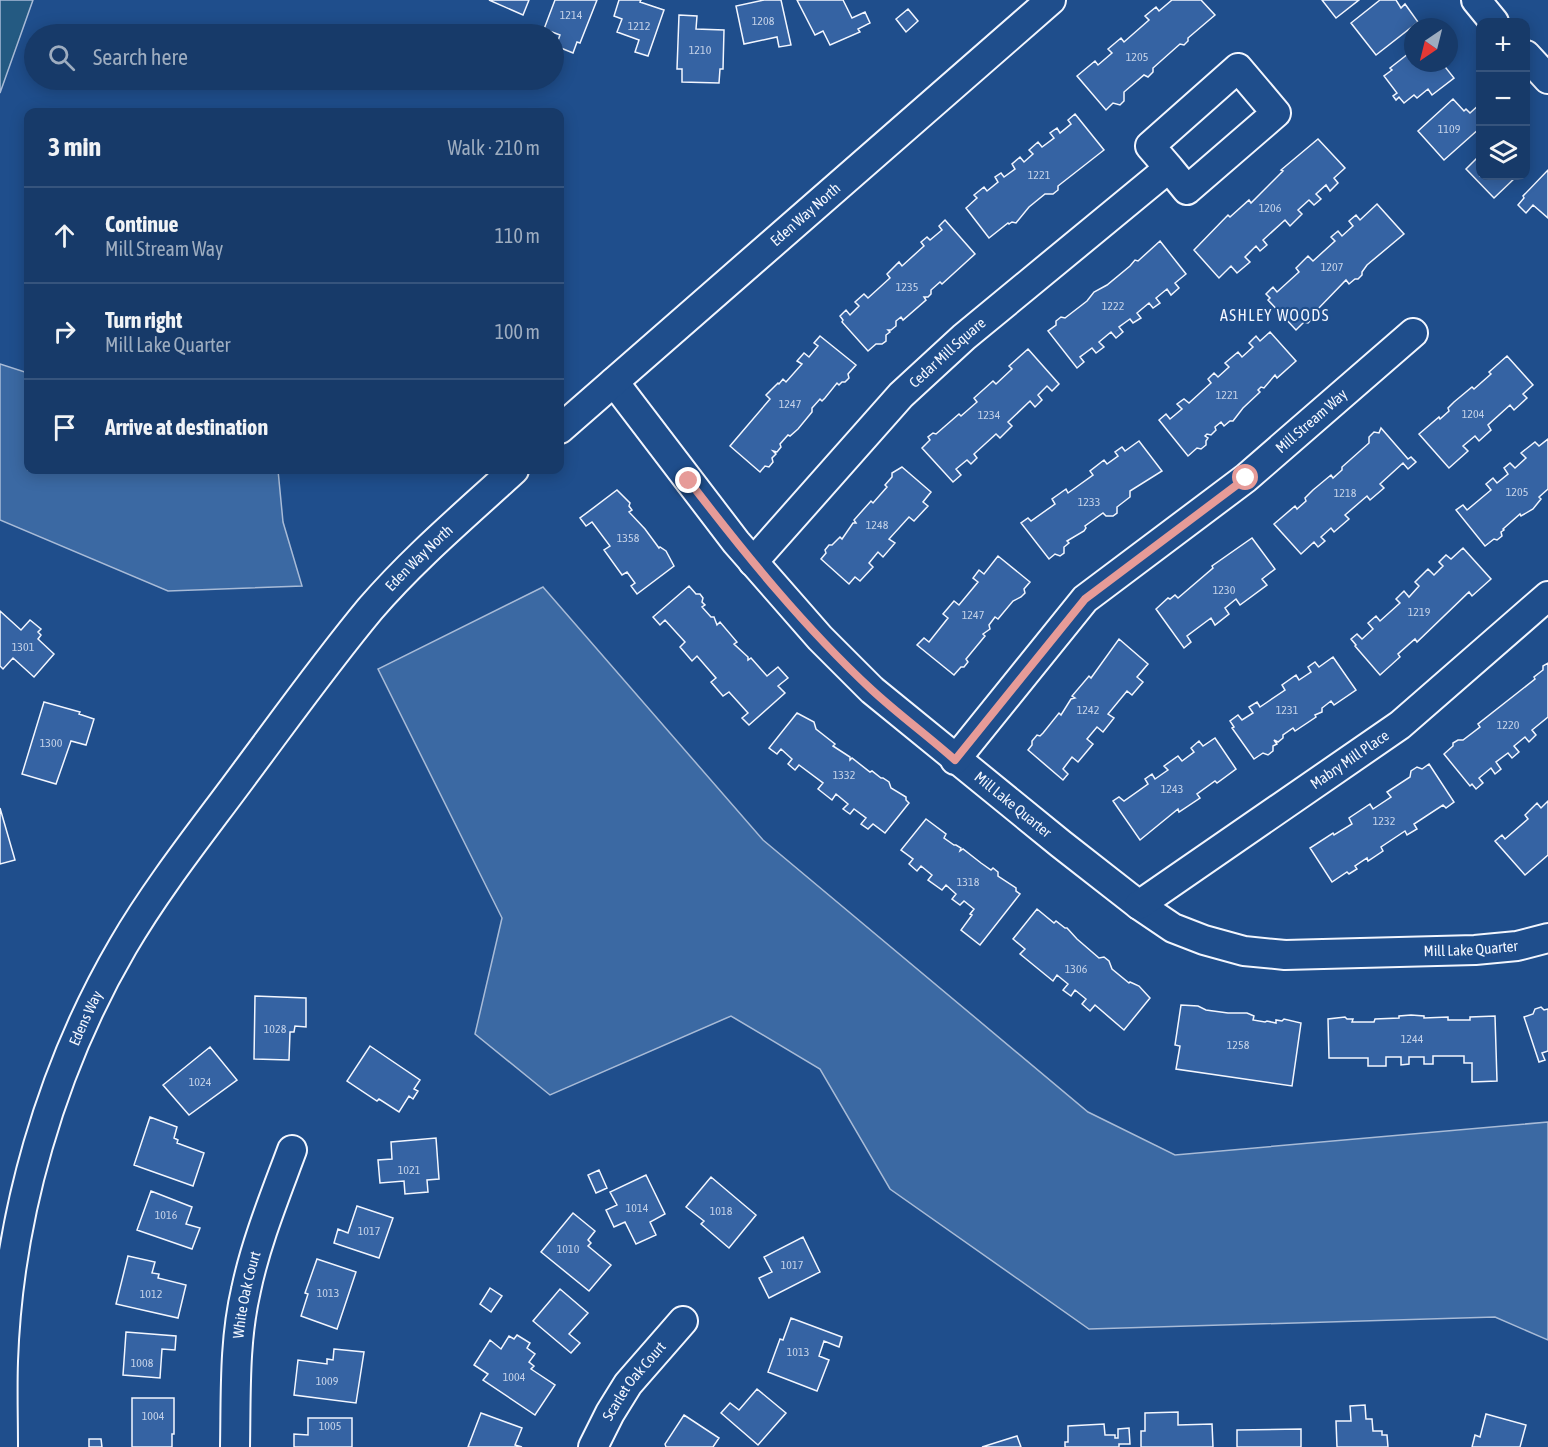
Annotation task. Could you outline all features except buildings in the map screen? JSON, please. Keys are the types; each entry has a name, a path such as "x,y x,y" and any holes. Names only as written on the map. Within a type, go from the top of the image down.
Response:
{"street":[{"name":"Eden Way North","path":"564,426 1051,0"},
{"path":"1476,0 1491,18"},
{"path":"1530,59 1548,79"},
{"name":"Cedar Mill Square","path":"753,562 901,394 964,337 1169,168"},
{"name":"Mill Stream Way","path":"955,760 1085,599 1246,478 1413,333"},
{"name":"Mill Lake Quarter","path":"614,382 735,542 820,638 872,690 955,760 1139,905 1173,928 1204,940 1244,951 1285,955 1475,950 1518,946 1548,938"},
{"name":"Eden Way North","path":"333,656 371,608 426,550 510,474"},
{"name":"Mabry Mill Place","path":"1139,905 1400,725 1548,596"},
{"name":"Edens Way","path":"3,1447 3,1360 10,1286 19,1224 36,1150 54,1094 98,991 124,944 167,879 333,656"},
{"name":"White Oak Court","path":"236,1447 238,1334 245,1291 261,1236 292,1150"},
{"name":"Scarlet Oak Court","path":"593,1447 628,1384 683,1321"}],"shaded area":[{"path":"0,0 33,0 24,24 0,93"},
{"path":"0,364 24,372 24,474 278,474 283,522 302,586 168,591 0,520"},
{"path":"543,587 763,840 1088,1112 1175,1155 1548,1122 1548,1340 1495,1317 1089,1329 890,1189 820,1069 731,1016 550,1095 475,1034 502,918 378,669"}],"district":[{"name":"ASHLEY WOODS","path":"1275,315"}],"route":[{"path":"689,481 735,542 820,638 872,690 955,760 1085,599 1246,478"}]}
